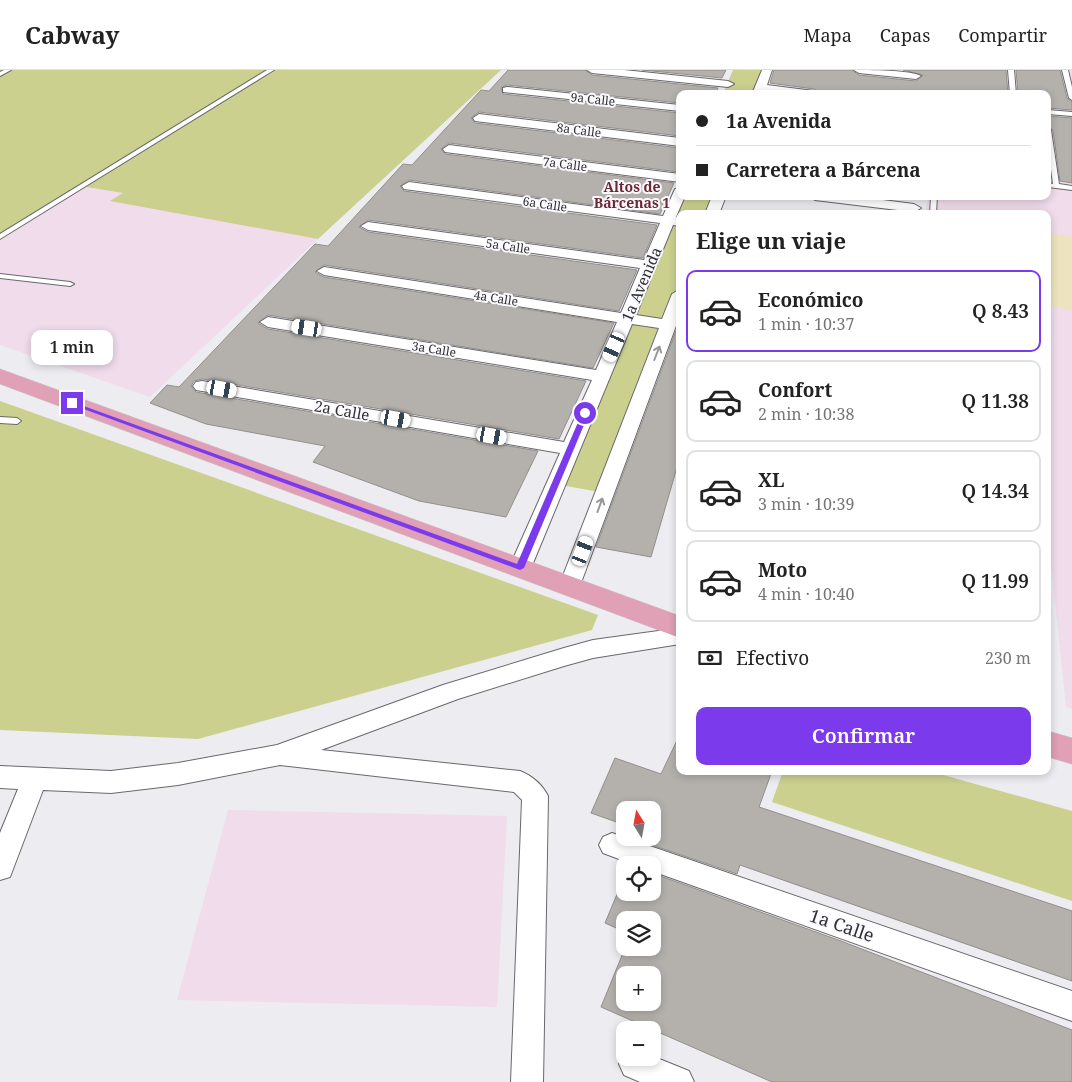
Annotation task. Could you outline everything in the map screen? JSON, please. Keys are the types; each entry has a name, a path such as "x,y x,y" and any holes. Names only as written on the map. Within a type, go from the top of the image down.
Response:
{"main road":[{"path":"0,376 676,626"},
{"path":"1051,745 1072,751"}],"street":[{"path":"592,70 725,89 733,70"},
{"path":"759,90 767,70"},
{"path":"859,70 916,76"},
{"name":"9a Calle","path":"507,90 676,108"},
{"name":"8a Calle","path":"479,118 676,142"},
{"name":"7a Calle","path":"449,149 676,177"},
{"name":"6a Calle","path":"409,186 674,222"},
{"path":"848,200 914,208"},
{"name":"1a Avenida","path":"520,568 648,265 674,222"},
{"name":"5a Calle","path":"368,226 648,265"},
{"name":"4a Calle","path":"324,271 668,325"},
{"path":"570,586 676,304"},
{"name":"3a Calle","path":"268,322 601,376"},
{"name":"2a Calle","path":"202,386 570,449"},
{"path":"0,777 111,782 178,774 278,755 451,692 564,657 676,628"},
{"path":"278,755 520,782 535,796 527,1082"},
{"path":"0,868 34,779"},
{"name":"1a Calle","path":"612,845 1072,1006"},
{"path":"640,1066 678,1082"}],"lane":[{"path":"0,74 8,70"},
{"path":"0,237 271,70"},
{"path":"1011,70 1014,90"},
{"path":"1065,70 1072,98"},
{"path":"1051,112 1072,114"},
{"path":"1051,151 1056,186"},
{"path":"1051,185 1072,188"},
{"path":"0,276 70,284"},
{"path":"0,420 17,421"}],"shaded area":[{"path":"938,70 1072,70 1072,709 1066,707 1051,564 1051,210 926,210 927,200 1051,200 1051,90 936,90"},
{"path":"81,186 124,193 111,201 318,239 150,397 0,345 0,235"},
{"path":"228,810 507,816 497,1007 177,1000"}],"green space":[{"path":"0,70 501,70 318,239 110,201 123,193 81,186 0,235"},
{"path":"733,70 767,70 760,90 725,90"},
{"path":"678,200 717,200 714,210 676,210 676,305 605,493 555,484"},
{"path":"0,401 598,615 592,630 198,739 0,730"},
{"path":"782,775 943,775 1072,811 1072,901 772,802"}],"sand":[{"path":"1051,233 1072,236 1072,311 1051,306"}],"building":[{"path":"508,70 585,70 592,75 718,88 717,90 676,90 676,103 507,85 501,88 503,94 676,113 676,136 479,112 471,118 475,123 676,148 676,172 449,143 441,149 445,154 674,183 660,214 409,180 400,186 404,191 657,225 643,258 368,220 359,227 368,232 637,270 619,311 324,265 315,272 324,277 614,323 593,368 268,315 258,323 268,329 586,381 559,439 202,379 194,381 191,386 196,392 538,451 506,517 419,501 313,462 325,446 206,424 150,403 167,385 179,387 315,244 328,246 403,164 412,165 481,90 489,91"},
{"path":"642,70 726,70 722,78"},
{"path":"774,70 852,70 859,75 916,81 923,75 903,70 1006,70 1008,90 815,90 770,83"},
{"path":"1016,70 1060,70 1067,98 1072,102 1072,110 1051,108 1051,90 1018,90"},
{"path":"1051,116 1072,118 1072,183 1060,181 1053,130 1051,128"},
{"path":"676,331 676,471 651,557 596,547"},
{"path":"676,742 676,775 771,775 759,807 1072,911 1072,981 740,865 737,874 655,846 661,846 661,801 616,801 616,822 591,813 615,758 661,774"},
{"path":"661,876 841,941 1072,1030 1072,1082 772,1082 661,1033 661,1021 633,1021 601,1007 616,970 616,1011 661,1011 661,966 618,966 622,956 661,956 661,911 616,911 616,928 605,923 616,897 616,901 661,901"}],"district":[{"name":"Altos de Bárcenas 1","path":"632,194"}],"route":[{"path":"72,403 520,568 585,413"}]}
